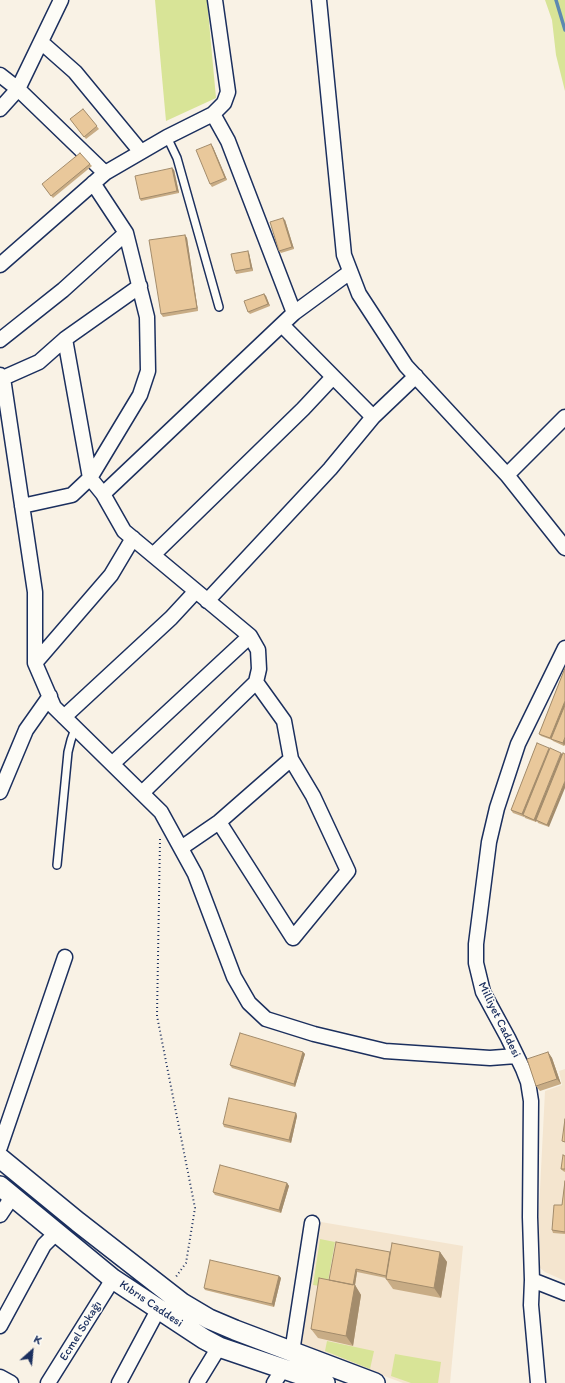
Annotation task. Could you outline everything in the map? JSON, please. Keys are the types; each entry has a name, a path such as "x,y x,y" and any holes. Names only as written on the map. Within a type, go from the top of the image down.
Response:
{"main road":[{"path":"0,1158 78,1222 182,1303 209,1319 235,1330 376,1383"},
{"name":"Kıbrıs Caddesi","path":"6,1191 113,1279 204,1339 278,1376 325,1383"}],"street":[{"path":"0,109 18,89 61,0"},
{"path":"0,265 105,172 167,137 213,114 224,103 228,92 215,0"},
{"path":"319,0 344,255 359,294 406,366 507,475 565,548"},
{"path":"41,42 76,72 141,152"},
{"path":"0,76 18,89 105,172"},
{"path":"213,114 228,141 294,313"},
{"path":"22,506 72,495 90,478 140,395 148,371 147,317 126,233 93,183"},
{"path":"0,340 63,290 126,233"},
{"path":"103,494 294,313 350,272"},
{"path":"140,286 65,339 39,362 1,376 35,592 35,663 54,707 161,812 195,874 234,977 249,1003 266,1019 314,1034 385,1051 490,1058 516,1056"},
{"path":"282,325 373,417"},
{"path":"65,339 90,478 103,494 124,531 250,636 258,650 259,669 256,682 142,793"},
{"path":"207,601 330,469 373,417 416,376"},
{"path":"153,555 303,409 333,377"},
{"path":"507,475 565,417"},
{"path":"35,663 111,574 133,538"},
{"path":"64,717 171,618 196,591"},
{"path":"112,764 250,636"},
{"name":"Milliyet Caddesi","path":"538,1383 531,1305 531,1101 528,1082 523,1068 483,992 476,963 481,904 489,842 497,808 518,744 565,648"},
{"path":"219,822 293,938 348,871 313,796 290,759 284,721 256,682"},
{"path":"0,792 26,730 50,696"},
{"path":"181,848 219,822 290,759"},
{"path":"0,1147 65,957"},
{"path":"0,1215 6,1191"},
{"path":"292,1352 312,1223"},
{"path":"0,1326 44,1245 57,1232"},
{"name":"Ecmel Sokağı","path":"48,1383 113,1279"},
{"path":"532,1280 565,1293"},
{"path":"119,1383 158,1310"},
{"path":"197,1383 219,1347"},
{"path":"0,1377 11,1383"}],"lane":[{"path":"167,137 178,158 219,307"},
{"path":"58,865 68,752 76,729"}],"path":[{"path":"160,835 157,1016 195,1208 186,1264 165,1290"}],"shaded area":[{"path":"565,1069 565,1281 545,1272 540,1268 538,1229 545,1091 562,1085 559,1071"},
{"path":"321,1222 463,1246 450,1383 403,1383 301,1345"}],"green space":[{"path":"155,0 207,0 216,98 166,121"},
{"path":"545,0 565,0 565,91 556,55 552,20"},
{"path":"320,1239 335,1242 327,1287 313,1285"},
{"path":"327,1341 374,1351 370,1369 325,1351"},
{"path":"395,1354 441,1362 438,1383 411,1383 391,1376"}],"building":[{"path":"83,109 97,126 84,137 70,119"},
{"path":"211,144 225,178 210,184 196,150"},
{"path":"80,153 90,164 51,196 42,184"},
{"path":"172,168 177,191 140,199 135,176"},
{"path":"283,218 292,247 279,251 270,222"},
{"path":"185,235 197,308 161,314 149,240"},
{"path":"248,251 251,268 235,271 231,254"},
{"path":"264,294 268,304 248,312 244,301"},
{"path":"565,668 565,701 550,738 539,734"},
{"path":"565,705 565,737 563,743 551,739"},
{"path":"537,743 549,748 522,814 511,810"},
{"path":"550,748 561,753 534,820 523,815"},
{"path":"563,753 565,754 565,781 547,825 536,820"},
{"path":"240,1033 303,1052 294,1084 230,1065"},
{"path":"548,1052 557,1079 536,1086 527,1059"},
{"path":"229,1098 296,1113 289,1140 223,1124"},
{"path":"565,1119 565,1142 562,1141"},
{"path":"563,1155 565,1156 565,1169 561,1169"},
{"path":"220,1165 287,1183 279,1210 213,1192"},
{"path":"565,1181 565,1232 552,1230 554,1205 562,1205"},
{"path":"336,1242 390,1252 386,1276 356,1269 353,1285 329,1280"},
{"path":"392,1243 440,1252 434,1288 386,1279"},
{"path":"210,1260 279,1276 272,1304 204,1288"},
{"path":"319,1278 355,1285 346,1336 311,1329"}],"waterway":[{"path":"556,0 565,30"}]}
